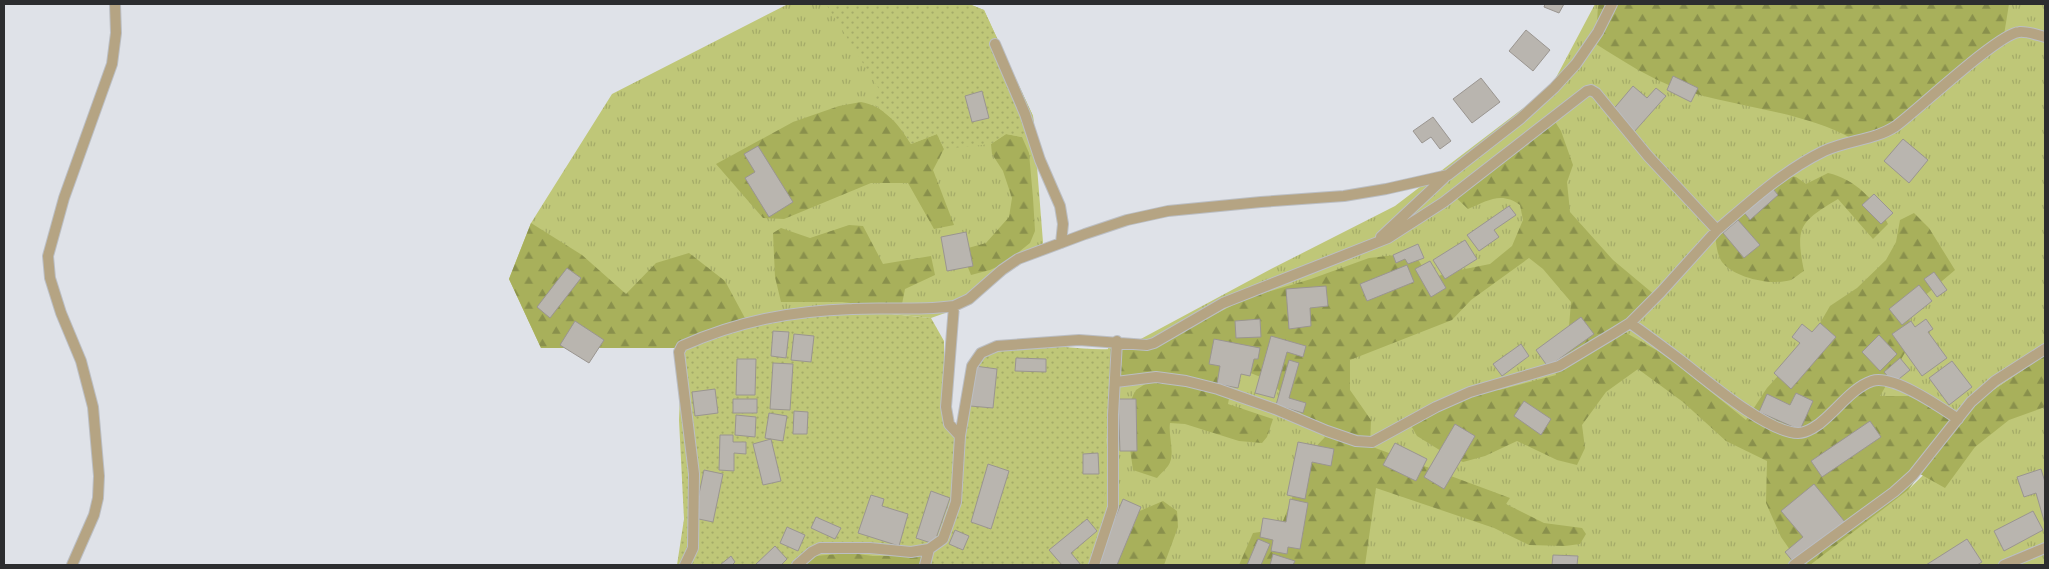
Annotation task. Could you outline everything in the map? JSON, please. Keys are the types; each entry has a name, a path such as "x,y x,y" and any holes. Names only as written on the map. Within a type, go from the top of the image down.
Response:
{"lane":[{"path":"72,565 94,515 98,498 99,476 93,407 81,361 61,313 50,278 48,256 64,198 112,64 116,33 115,4"},
{"path":"1374,244 1448,175 1520,119 1554,88 1576,64 1598,32 1612,4"},
{"path":"1116,382 1156,377 1186,381 1218,389 1275,409 1327,431 1356,440 1372,442 1436,407 1470,392 1559,366 1630,323 1717,230 1778,178 1826,150 1883,133 1896,126 1984,53 2008,36 2019,32 2045,37"},
{"path":"995,44 1025,114 1040,160 1060,206 1063,224 1061,242"},
{"path":"796,565 820,548 870,548 911,552 929,549 945,536 956,502 960,436 972,366 981,353 996,346 1078,340 1154,344 1223,303 1388,238 1444,202 1587,91 1592,90 1596,93 1648,156 1717,230"},
{"path":"685,565 693,548 694,474 680,352 681,347 724,329 789,313 852,308 954,306 969,299 1002,270 1018,259 1061,242 1127,220 1168,211 1344,196 1448,175"},
{"path":"954,306 946,407 949,424 960,436"},
{"path":"1630,323 1754,416 1785,430 1799,433 1808,431 1821,423 1864,385 1874,380 1883,380 1923,395 1958,418"},
{"path":"1094,565 1113,507 1113,415 1117,342"},
{"path":"1794,565 1894,492 1913,475 1971,402 1995,381 2045,349"},
{"path":"2004,565 2045,548"},
{"path":"925,565 929,549"}],"green space":[{"path":"788,4 969,4 984,10 1033,116 1044,255 1010,267 962,307 931,318 852,310 726,330 541,348 509,279 531,223 612,94"},
{"path":"826,4 969,4 984,10 1033,116 1035,134 1022,137 1006,134 991,144 944,149 937,134 911,144 898,124 874,104 879,89"},
{"path":"1595,4 2045,4 2045,355 1971,405 1909,489 2013,387 2045,381 2045,565 1090,565 1108,430 1108,340 1137,341 1271,269 1395,206 1551,87"},
{"path":"1598,4 2009,4 2004,35 1892,128 1853,139 1833,129 1790,115 1680,89 1647,75 1596,44"},
{"path":"861,102 877,107 890,117 911,144 937,134 944,149 933,170 954,225 934,229 908,183 871,183 784,219 763,218 716,164 793,122 839,106"},
{"path":"1550,114 1561,131 1573,165 1567,182 1570,212 1613,260 1656,296 1621,330 1665,355 1746,420 1767,388 1809,342 1830,306 1857,288 1886,260 1896,242 1900,220 1914,213 1929,228 1955,270 1909,309 1911,342 1880,396 1908,396 1924,400 1957,424 1971,405 2045,355 2045,407 2009,420 1975,447 1945,488 1920,474 1908,490 1810,565 1795,557 1781,537 1766,503 1767,461 1726,441 1683,402 1638,369 1606,392 1582,425 1585,448 1577,465 1557,460 1517,441 1485,456 1463,462 1417,436 1409,422 1484,389 1499,390 1556,375 1551,355 1568,339 1571,302 1543,269 1529,258 1471,300 1452,320 1350,360 1350,390 1371,420 1370,446 1510,498 1506,504 1544,523 1582,528 1586,534 1580,544 1565,546 1529,545 1494,528 1376,488 1365,565 1239,565 1253,533 1280,529 1309,454 1325,437 1286,399 1271,381 1235,367 1228,404 1273,419 1267,437 1262,443 1239,441 1185,424 1170,423 1172,451 1168,466 1157,478 1133,470 1125,412 1136,390 1153,379 1109,376 1110,349 1140,347 1180,332 1247,298 1311,279 1369,258 1414,253 1430,279 1450,272 1490,264 1512,246 1523,220 1520,205 1500,198 1468,209 1449,191"},
{"path":"1006,134 1022,137 1029,153 1035,231 1030,243 1005,263 990,270 971,275 961,250 986,243 1009,217 1012,198 1003,171 992,154 991,144"},
{"path":"1828,173 1847,180 1864,192 1883,215 1888,224 1873,239 1838,199 1815,214 1803,227 1800,244 1804,271 1791,280 1774,282 1754,279 1735,272 1722,262 1717,250 1714,228 1778,174 1796,177 1806,184"},
{"path":"531,223 582,255 626,294 656,263 689,253 725,281 873,556 898,556 928,551 1005,565 767,565 681,348 541,348 509,279"},
{"path":"849,225 863,226 883,264 931,256 935,275 905,289 901,309 842,302 781,302 775,277 773,233 781,228 810,238"},
{"path":"788,310 852,310 931,318 944,341 944,385 950,424 958,437 978,358 1000,348 1024,345 1110,349 1104,518 1090,565 924,565 928,551 898,556 873,556 850,553 815,556 803,565 677,565 684,519 679,420 682,348"},
{"path":"1163,501 1177,511 1178,527 1164,565 1106,565 1107,559 1128,516"}],"building":[{"path":"1545,4 1564,4 1559,13 1544,7"},
{"path":"1526,30 1550,50 1533,71 1509,51"},
{"path":"1673,76 1698,88 1691,102 1667,90"},
{"path":"1481,78 1500,102 1472,123 1453,99"},
{"path":"1633,86 1647,98 1656,88 1666,96 1634,132 1611,112"},
{"path":"982,91 989,118 972,122 965,96"},
{"path":"1433,117 1451,141 1440,149 1431,137 1422,143 1413,131"},
{"path":"1903,139 1928,160 1909,183 1884,161"},
{"path":"758,146 793,202 769,217 745,178 755,172 744,154"},
{"path":"1770,185 1778,195 1750,220 1742,210"},
{"path":"1874,194 1893,213 1881,224 1862,205"},
{"path":"1509,206 1516,215 1494,230 1499,237 1479,251 1467,235"},
{"path":"1738,220 1760,245 1744,258 1723,233"},
{"path":"966,232 973,266 947,271 941,237"},
{"path":"1465,240 1477,259 1445,279 1433,260"},
{"path":"1418,244 1424,258 1408,264 1405,259 1396,263 1393,255"},
{"path":"1430,261 1446,288 1431,297 1415,269"},
{"path":"1407,265 1414,282 1367,301 1360,284"},
{"path":"567,268 581,278 550,318 537,307"},
{"path":"1934,272 1947,290 1937,297 1924,279"},
{"path":"1919,285 1932,301 1902,325 1889,309"},
{"path":"1326,286 1328,306 1310,308 1311,326 1289,329 1286,289"},
{"path":"1581,317 1594,334 1548,367 1536,350"},
{"path":"1260,319 1261,337 1236,338 1235,321"},
{"path":"1926,319 1933,329 1928,332 1947,358 1922,376 1892,334 1911,321 1915,327"},
{"path":"575,321 604,340 589,363 560,345"},
{"path":"1820,323 1836,337 1791,389 1774,373 1800,343 1792,337 1802,324 1812,332"},
{"path":"773,331 789,332 786,358 771,356"},
{"path":"794,334 814,336 811,362 791,360"},
{"path":"1879,335 1897,354 1880,371 1862,352"},
{"path":"1271,336 1306,346 1303,357 1287,352 1274,398 1255,393"},
{"path":"1214,339 1260,348 1258,359 1254,359 1250,376 1241,374 1238,388 1217,384 1220,366 1209,364"},
{"path":"1521,344 1529,356 1502,376 1493,364"},
{"path":"1016,358 1046,359 1046,372 1015,371"},
{"path":"1900,358 1910,370 1894,383 1884,372"},
{"path":"737,359 756,359 755,395 736,395"},
{"path":"1289,360 1299,363 1289,398 1306,403 1303,413 1276,405"},
{"path":"1952,361 1972,387 1949,405 1929,378"},
{"path":"773,363 793,364 790,410 770,409"},
{"path":"975,366 997,369 993,408 970,406"},
{"path":"715,389 718,413 695,416 692,392"},
{"path":"1796,393 1813,401 1800,430 1759,412 1767,394 1790,405"},
{"path":"733,399 757,399 757,413 733,413"},
{"path":"1118,399 1136,399 1137,451 1120,451"},
{"path":"1524,401 1551,419 1541,435 1514,416"},
{"path":"794,411 808,412 807,434 793,434"},
{"path":"769,413 787,416 783,441 765,438"},
{"path":"736,415 756,417 755,437 735,435"},
{"path":"1870,421 1881,437 1822,477 1811,461"},
{"path":"1455,424 1475,436 1444,489 1424,477"},
{"path":"720,435 733,435 733,442 746,442 746,454 734,453 734,471 719,470"},
{"path":"771,439 781,481 763,485 753,444"},
{"path":"1298,442 1334,449 1331,466 1312,462 1305,499 1287,495"},
{"path":"1395,443 1427,459 1416,481 1383,465"},
{"path":"1098,453 1099,474 1083,474 1083,454"},
{"path":"988,464 1009,471 991,529 971,522"},
{"path":"2041,469 2045,482 2045,524 2036,493 2024,497 2017,477"},
{"path":"704,470 723,474 713,522 694,518"},
{"path":"1814,484 1845,522 1795,564 1785,552 1803,537 1781,511"},
{"path":"931,491 950,498 934,544 916,538"},
{"path":"871,495 884,499 882,506 908,514 899,546 858,533"},
{"path":"1123,499 1141,507 1117,565 1095,565"},
{"path":"1290,499 1308,503 1300,549 1288,547 1287,554 1271,551 1273,540 1260,537 1263,518 1286,522"},
{"path":"2033,511 2043,530 2004,551 1994,531"},
{"path":"816,517 841,528 835,539 811,528"},
{"path":"1087,519 1097,531 1071,553 1081,565 1062,565 1049,550"},
{"path":"787,527 805,535 798,551 780,543"},
{"path":"955,530 969,536 963,550 949,544"},
{"path":"1258,539 1270,544 1261,565 1247,565"},
{"path":"1967,539 1982,562 1977,565 1926,565"},
{"path":"775,546 787,559 781,565 755,565"},
{"path":"1273,554 1295,561 1293,565 1270,565"},
{"path":"1553,555 1578,556 1577,565 1552,565"},
{"path":"731,556 735,562 732,565 720,565"}]}
